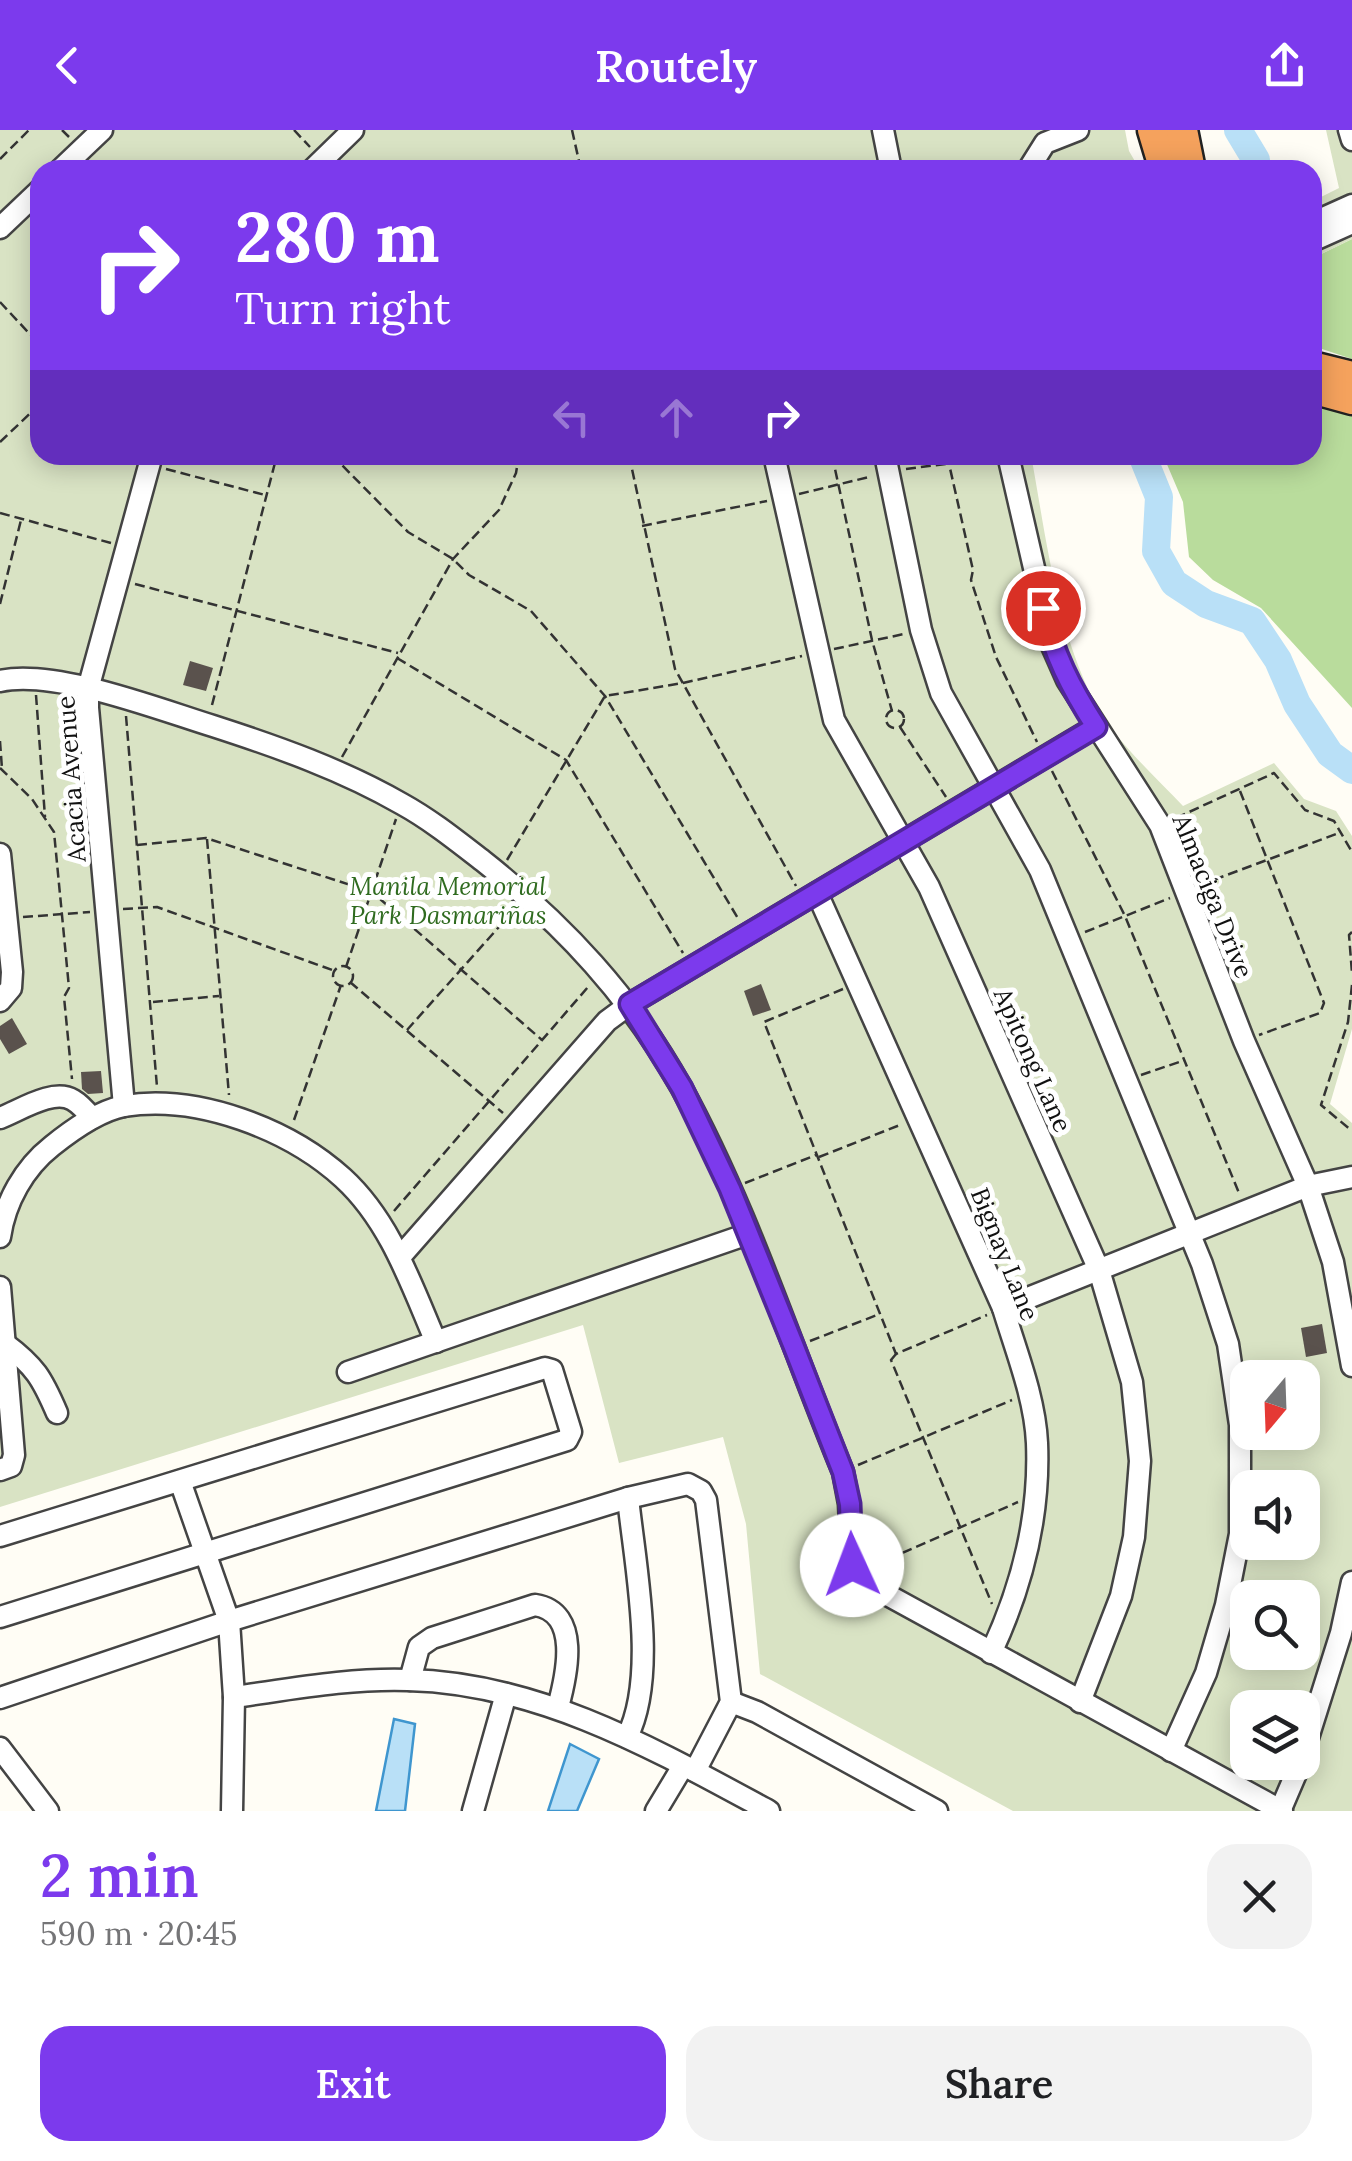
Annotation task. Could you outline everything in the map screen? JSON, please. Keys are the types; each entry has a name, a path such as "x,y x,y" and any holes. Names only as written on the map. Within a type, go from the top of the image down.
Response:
{"highway":[{"path":"1153,130 1162,160"},
{"path":"1182,130 1188,160"},
{"path":"1322,369 1352,377"},
{"path":"1322,391 1352,400"}],"street":[{"path":"70,160 102,130"},
{"path":"322,160 352,130"},
{"path":"883,130 889,160"},
{"path":"1034,160 1045,143 1078,130"},
{"path":"1350,130 1352,140"},
{"path":"0,228 30,200"},
{"path":"1334,222 1352,206"},
{"name":"Acacia Avenue","path":"124,1106 88,689 150,465"},
{"name":"Apitong Lane","path":"776,465 834,720 929,888 1098,1270 1132,1382 1140,1461 1134,1537 1121,1596 1080,1702"},
{"path":"886,465 920,630 940,693 1040,870 1188,1235 1228,1344 1240,1425 1240,1534 1226,1605 1206,1673 1171,1751"},
{"name":"Almaciga Drive","path":"1010,465 1052,646 1066,680 1160,825 1244,1041 1308,1186 1333,1262 1352,1366"},
{"path":"0,681 35,679 88,689 207,724 334,770 437,826 526,896 630,1004 682,1088 730,1189 842,1472 850,1504 852,1565 856,1574 871,1588 1281,1811 1294,1780"},
{"path":"400,1258 607,1021 1096,727"},
{"path":"0,854 11,988 0,1001"},
{"name":"Bignay Lane","path":"811,897 858,982 920,1116 1003,1308 1028,1394 1037,1442 1026,1559 991,1654"},
{"path":"0,1118 53,1097 74,1100 92,1118"},
{"path":"0,1236 16,1189 39,1156 92,1118 124,1106 193,1108 231,1116 288,1138 345,1180 382,1225 436,1342"},
{"path":"1003,1308 1308,1186 1352,1178"},
{"path":"348,1372 748,1234"},
{"path":"0,1288 14,1455 11,1466 0,1470"},
{"path":"2,1333 42,1377 56,1414"},
{"path":"0,1536 545,1368 552,1370 571,1432 567,1440 0,1616"},
{"path":"180,1481 229,1621 234,1697 232,1811"},
{"path":"0,1698 229,1621 628,1498 688,1484 701,1491 706,1500 731,1702 656,1811"},
{"path":"628,1498 644,1670 638,1716 628,1737"},
{"path":"1320,1702 1352,1582"},
{"path":"410,1680 419,1647 432,1638 535,1606 548,1608 564,1626 567,1668 558,1707"},
{"path":"234,1697 344,1681 410,1680 506,1694 558,1707 628,1737 769,1811"},
{"path":"473,1811 506,1694"},
{"path":"731,1702 757,1712 937,1811"},
{"path":"0,1748 48,1811"}],"path":[{"path":"0,159 29,130"},
{"path":"294,130 314,160"},
{"path":"572,130 579,160"},
{"path":"0,302 30,334"},
{"path":"0,442 30,414"},
{"path":"167,465 266,496"},
{"path":"207,724 274,465"},
{"path":"342,465 408,532 531,612 604,696 748,934"},
{"path":"334,770 452,559 499,510 517,465"},
{"path":"631,465 674,669 811,897"},
{"path":"834,465 872,640 892,711"},
{"path":"642,526 838,485 884,465"},
{"path":"950,465 973,570 970,580 996,657 1125,916 1247,1211"},
{"path":"0,513 127,547"},
{"path":"0,604 21,518"},
{"path":"118,580 398,656 566,760 692,968"},
{"path":"499,874 604,696 683,683 920,630"},
{"path":"35,679 46,818"},
{"path":"124,700 159,1106"},
{"path":"892,711 886,723 900,727"},
{"path":"892,711 902,714 900,727"},
{"path":"900,727 955,811"},
{"path":"0,742 1,769 32,799 54,832 69,988 64,998 74,1100"},
{"path":"1160,825 1274,773 1305,810 1334,821 1352,852"},
{"path":"1240,791 1325,1008 1244,1041"},
{"path":"346,967 402,804"},
{"path":"1068,939 1339,833"},
{"path":"137,845 206,838 372,892 542,1040"},
{"path":"206,838 231,1116"},
{"path":"407,1030 526,896"},
{"path":"8,918 158,907 334,971"},
{"path":"1352,932 1352,973"},
{"path":"334,971 346,967 353,973 350,982"},
{"path":"334,971 334,980 341,985"},
{"path":"382,1225 602,971"},
{"path":"341,985 350,982"},
{"path":"350,982 516,1124"},
{"path":"858,982 764,1022 896,1354"},
{"path":"288,1138 341,985"},
{"path":"1352,986 1348,1022 1322,1105 1352,1132"},
{"path":"150,1002 221,996"},
{"path":"1126,1080 1185,1060"},
{"path":"730,1189 920,1116"},
{"path":"1002,1628 891,1360 896,1354 1003,1308"},
{"path":"794,1347 880,1314"},
{"path":"842,1472 1028,1394"},
{"path":"856,1574 1034,1496"}],"green space":[{"name":"Manila Memorial Park Dasmariñas","path":"0,130 1125,130 1134,160 30,160 30,465 1033,465 1070,643 1094,701 1123,743 1183,806 1274,763 1304,799 1336,811 1352,836 1352,1029 1330,1104 1352,1123 1352,1811 1013,1811 760,1674 746,1524 723,1437 619,1463 583,1325 0,1507"},
{"path":"1326,130 1352,130 1352,239 1322,254 1322,196 1339,188"},
{"path":"1352,239 1352,359 1322,349 1322,254"},
{"path":"1322,406 1352,414 1352,708 1261,608 1213,580 1189,557 1183,502 1167,465 1322,465"}],"water":[{"path":"394,1719 415,1724 405,1811 376,1811"},
{"path":"570,1744 599,1759 577,1811 548,1811"}],"building":[{"path":"190,661 213,668 206,691 183,685"},
{"path":"761,984 771,1010 753,1016 744,991"},
{"path":"12,1018 27,1044 9,1054 0,1039 0,1026"},
{"path":"101,1071 103,1093 88,1094 82,1089 81,1072"},
{"path":"1322,1324 1327,1353 1306,1357 1301,1328"}],"waterway":[{"path":"1238,130 1256,160"},
{"path":"1146,465 1159,497 1156,551 1174,583 1206,604 1252,621 1278,660 1297,704 1330,754 1352,770"}],"route":[{"path":"852,1565 850,1504 843,1472 794,1347 730,1189 682,1088 630,1004 1096,727 1066,680 1043,608"}]}
